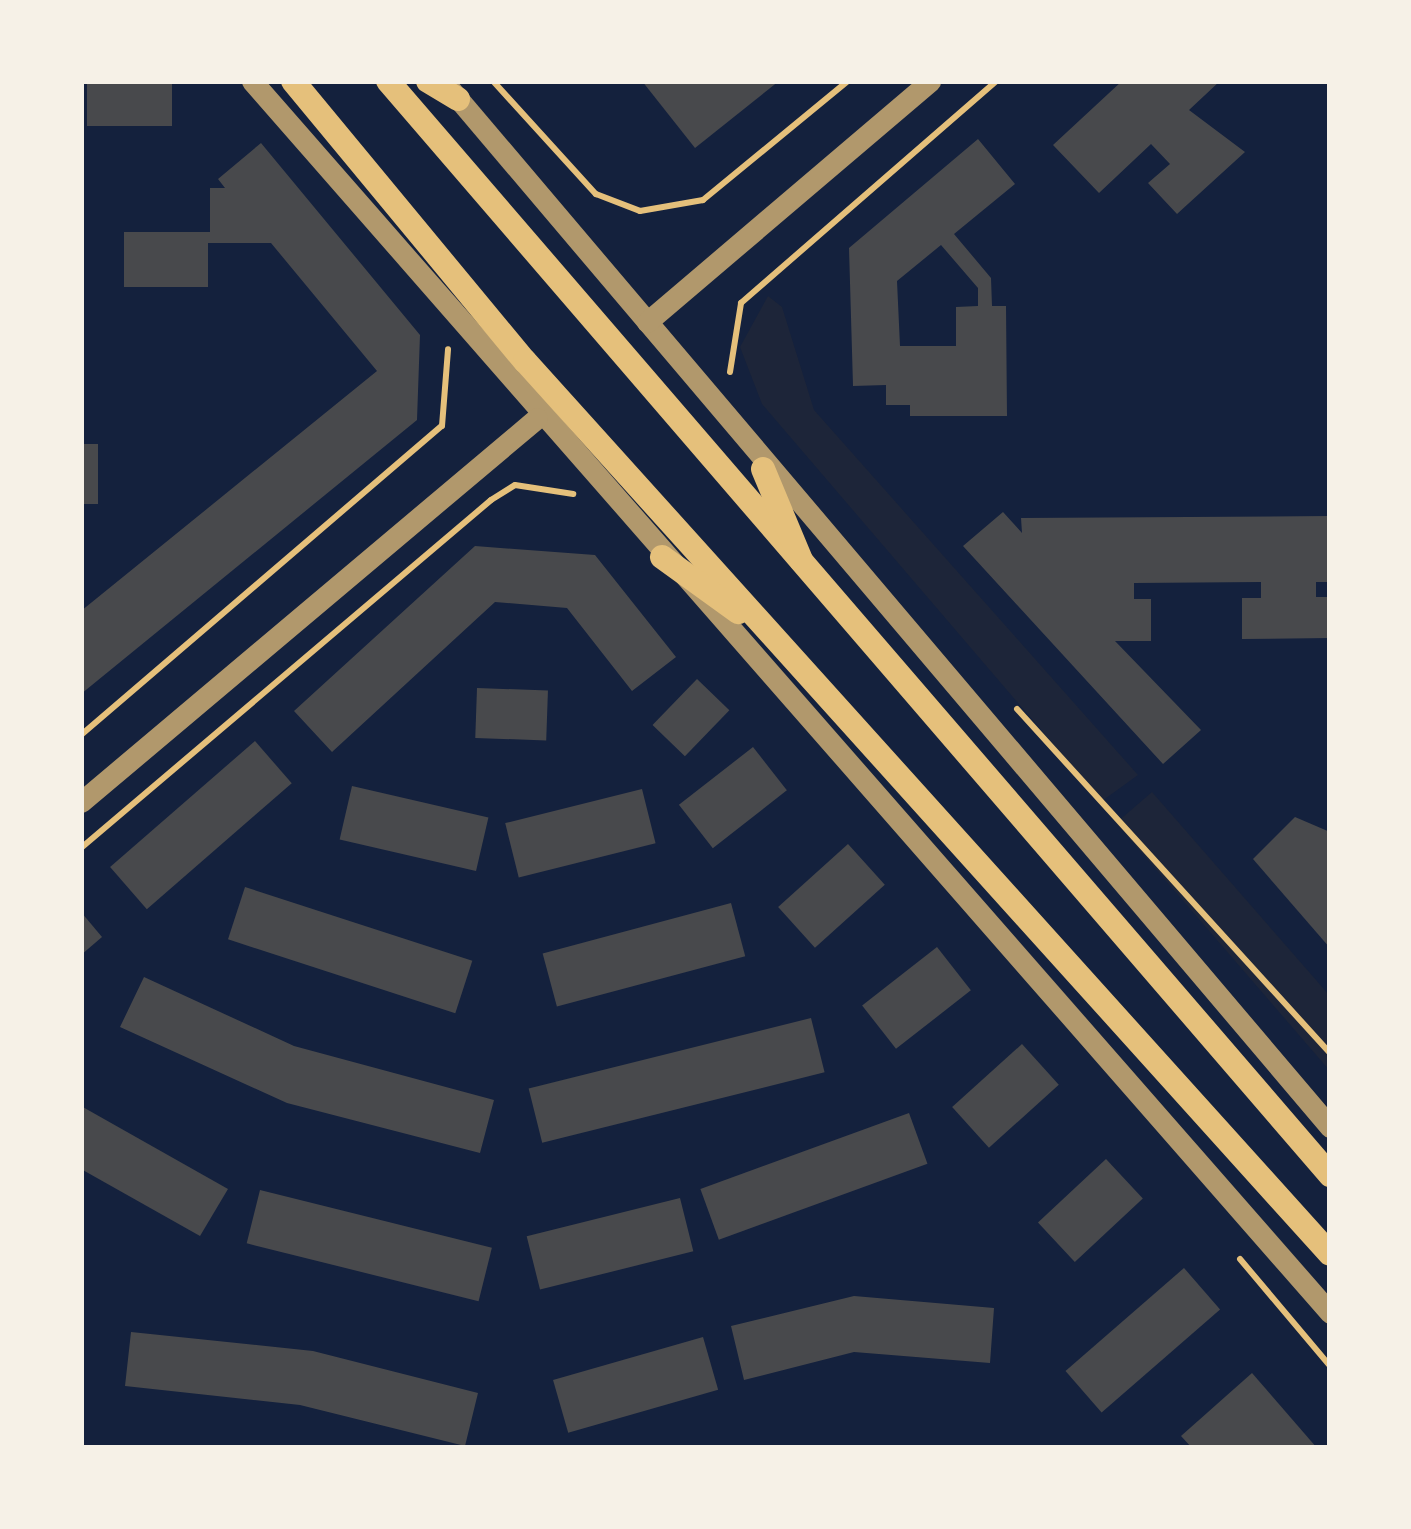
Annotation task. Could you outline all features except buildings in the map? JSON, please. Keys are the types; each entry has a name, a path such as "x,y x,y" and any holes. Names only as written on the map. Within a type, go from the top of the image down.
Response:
{"main road":[{"path":"293,81 777,639 1330,1254"},
{"path":"388,81 811,584 1330,1175"},
{"path":"428,81 450,90"},
{"path":"763,469 811,584"},
{"path":"662,557 777,639"}],"street":[{"path":"252,81 537,418 1330,1313"},
{"path":"646,322 930,81"},
{"path":"450,90 763,469 1330,1127"},
{"path":"81,802 537,418"}],"path":[{"path":"493,81 596,194 640,211 703,200 848,81"},
{"path":"735,390 727,339 741,303 996,81"},
{"path":"81,735 442,426 447,342"},
{"path":"81,848 491,500 536,485 581,499"},
{"path":"1007,698 1330,1052"},
{"path":"1228,1244 1330,1366"}],"shaded area":[{"path":"768,296 782,307 814,410 1138,775 1102,801 762,404 740,347"},
{"path":"1152,792 1330,996 1330,1071 1116,823"}]}
